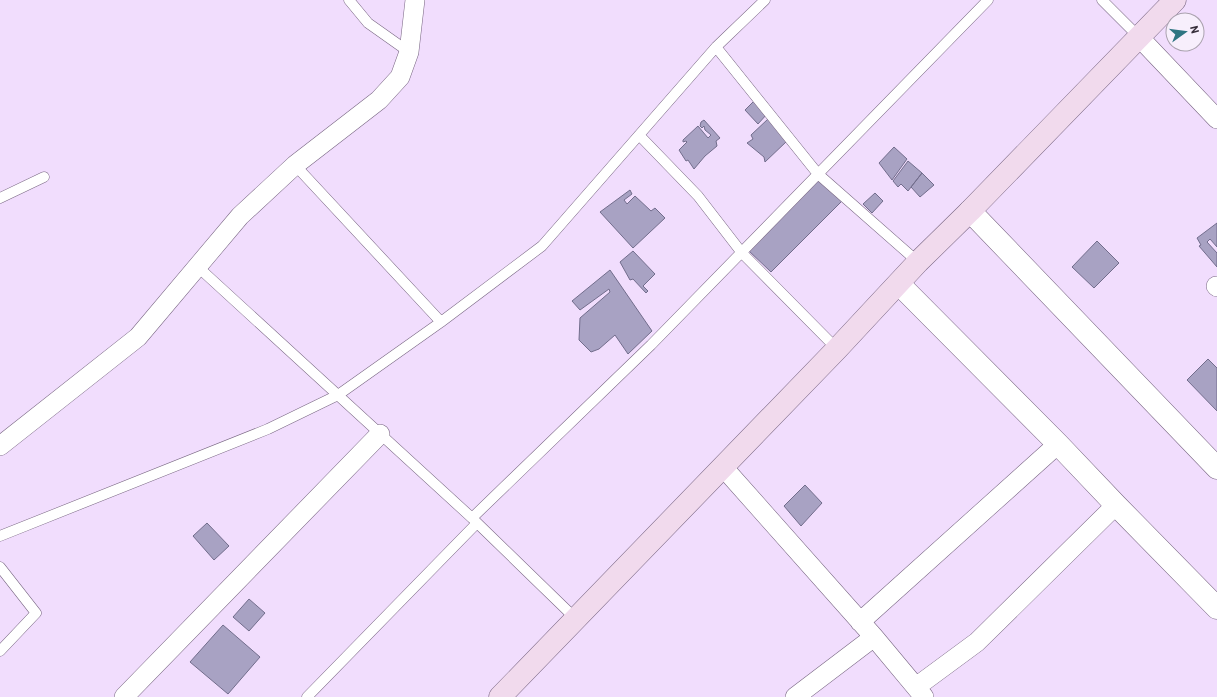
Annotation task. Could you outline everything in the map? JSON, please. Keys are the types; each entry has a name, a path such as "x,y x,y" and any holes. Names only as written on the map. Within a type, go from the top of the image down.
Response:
{"main road":[{"path":"500,697 837,349 918,262 970,211 1175,0"}],"street":[{"path":"0,446 138,337 240,216 295,166 379,100 400,77 409,52 415,0"},
{"path":"1139,37 1217,119"},
{"path":"970,211 1217,468"},
{"path":"899,284 1058,444 1116,506 1217,608"},
{"path":"124,697 380,434"},
{"path":"860,622 1058,444"},
{"path":"723,467 874,637 920,692 977,642 1116,506"},
{"path":"795,697 874,637"}],"lane":[{"path":"349,0 368,23 409,52"},
{"path":"0,536 268,429 338,395 441,322 542,246 716,47 765,0"},
{"path":"307,697 474,521 742,253 988,0"},
{"path":"1102,0 1139,37"},
{"path":"716,47 818,174 918,262"},
{"path":"639,135 698,196 742,253 837,349"},
{"path":"295,166 441,322"},
{"path":"0,198 44,177"},
{"path":"198,267 474,521 576,619"},
{"path":"0,567 36,613 0,651"}],"building":[{"path":"756,99 767,114 758,124 745,110"},
{"path":"768,119 787,141 765,162 764,157 747,143 753,139 751,135"},
{"path":"704,120 720,138 716,141 717,146 705,156 694,169 688,160 686,161 679,150 687,142 683,142 683,140 698,126 708,138 711,135 705,130 704,126 702,128 700,126 701,122"},
{"path":"894,147 907,159 892,180 879,163"},
{"path":"908,161 922,173 908,191 901,184 898,187 893,181"},
{"path":"922,173 934,185 920,197 911,187"},
{"path":"818,180 843,200 771,272 748,250"},
{"path":"630,190 632,194 624,200 627,204 635,196 651,211 655,208 665,218 633,248 600,212"},
{"path":"875,193 883,201 872,213 863,204"},
{"path":"1217,223 1217,247 1210,239 1207,242 1217,253 1217,267 1199,246 1201,245 1197,238"},
{"path":"1097,241 1119,263 1094,288 1072,267"},
{"path":"633,251 655,274 643,286 648,291 646,293 633,279 630,280 620,262"},
{"path":"610,270 652,331 628,354 615,335 599,349 591,352 579,340 580,318 610,292 609,289 580,310 572,301"},
{"path":"1208,359 1217,368 1217,411 1187,380"},
{"path":"805,485 822,503 801,526 784,506"},
{"path":"207,523 229,546 214,560 193,536"},
{"path":"249,599 265,613 249,631 233,617"},
{"path":"223,625 260,657 228,694 190,662"}]}
